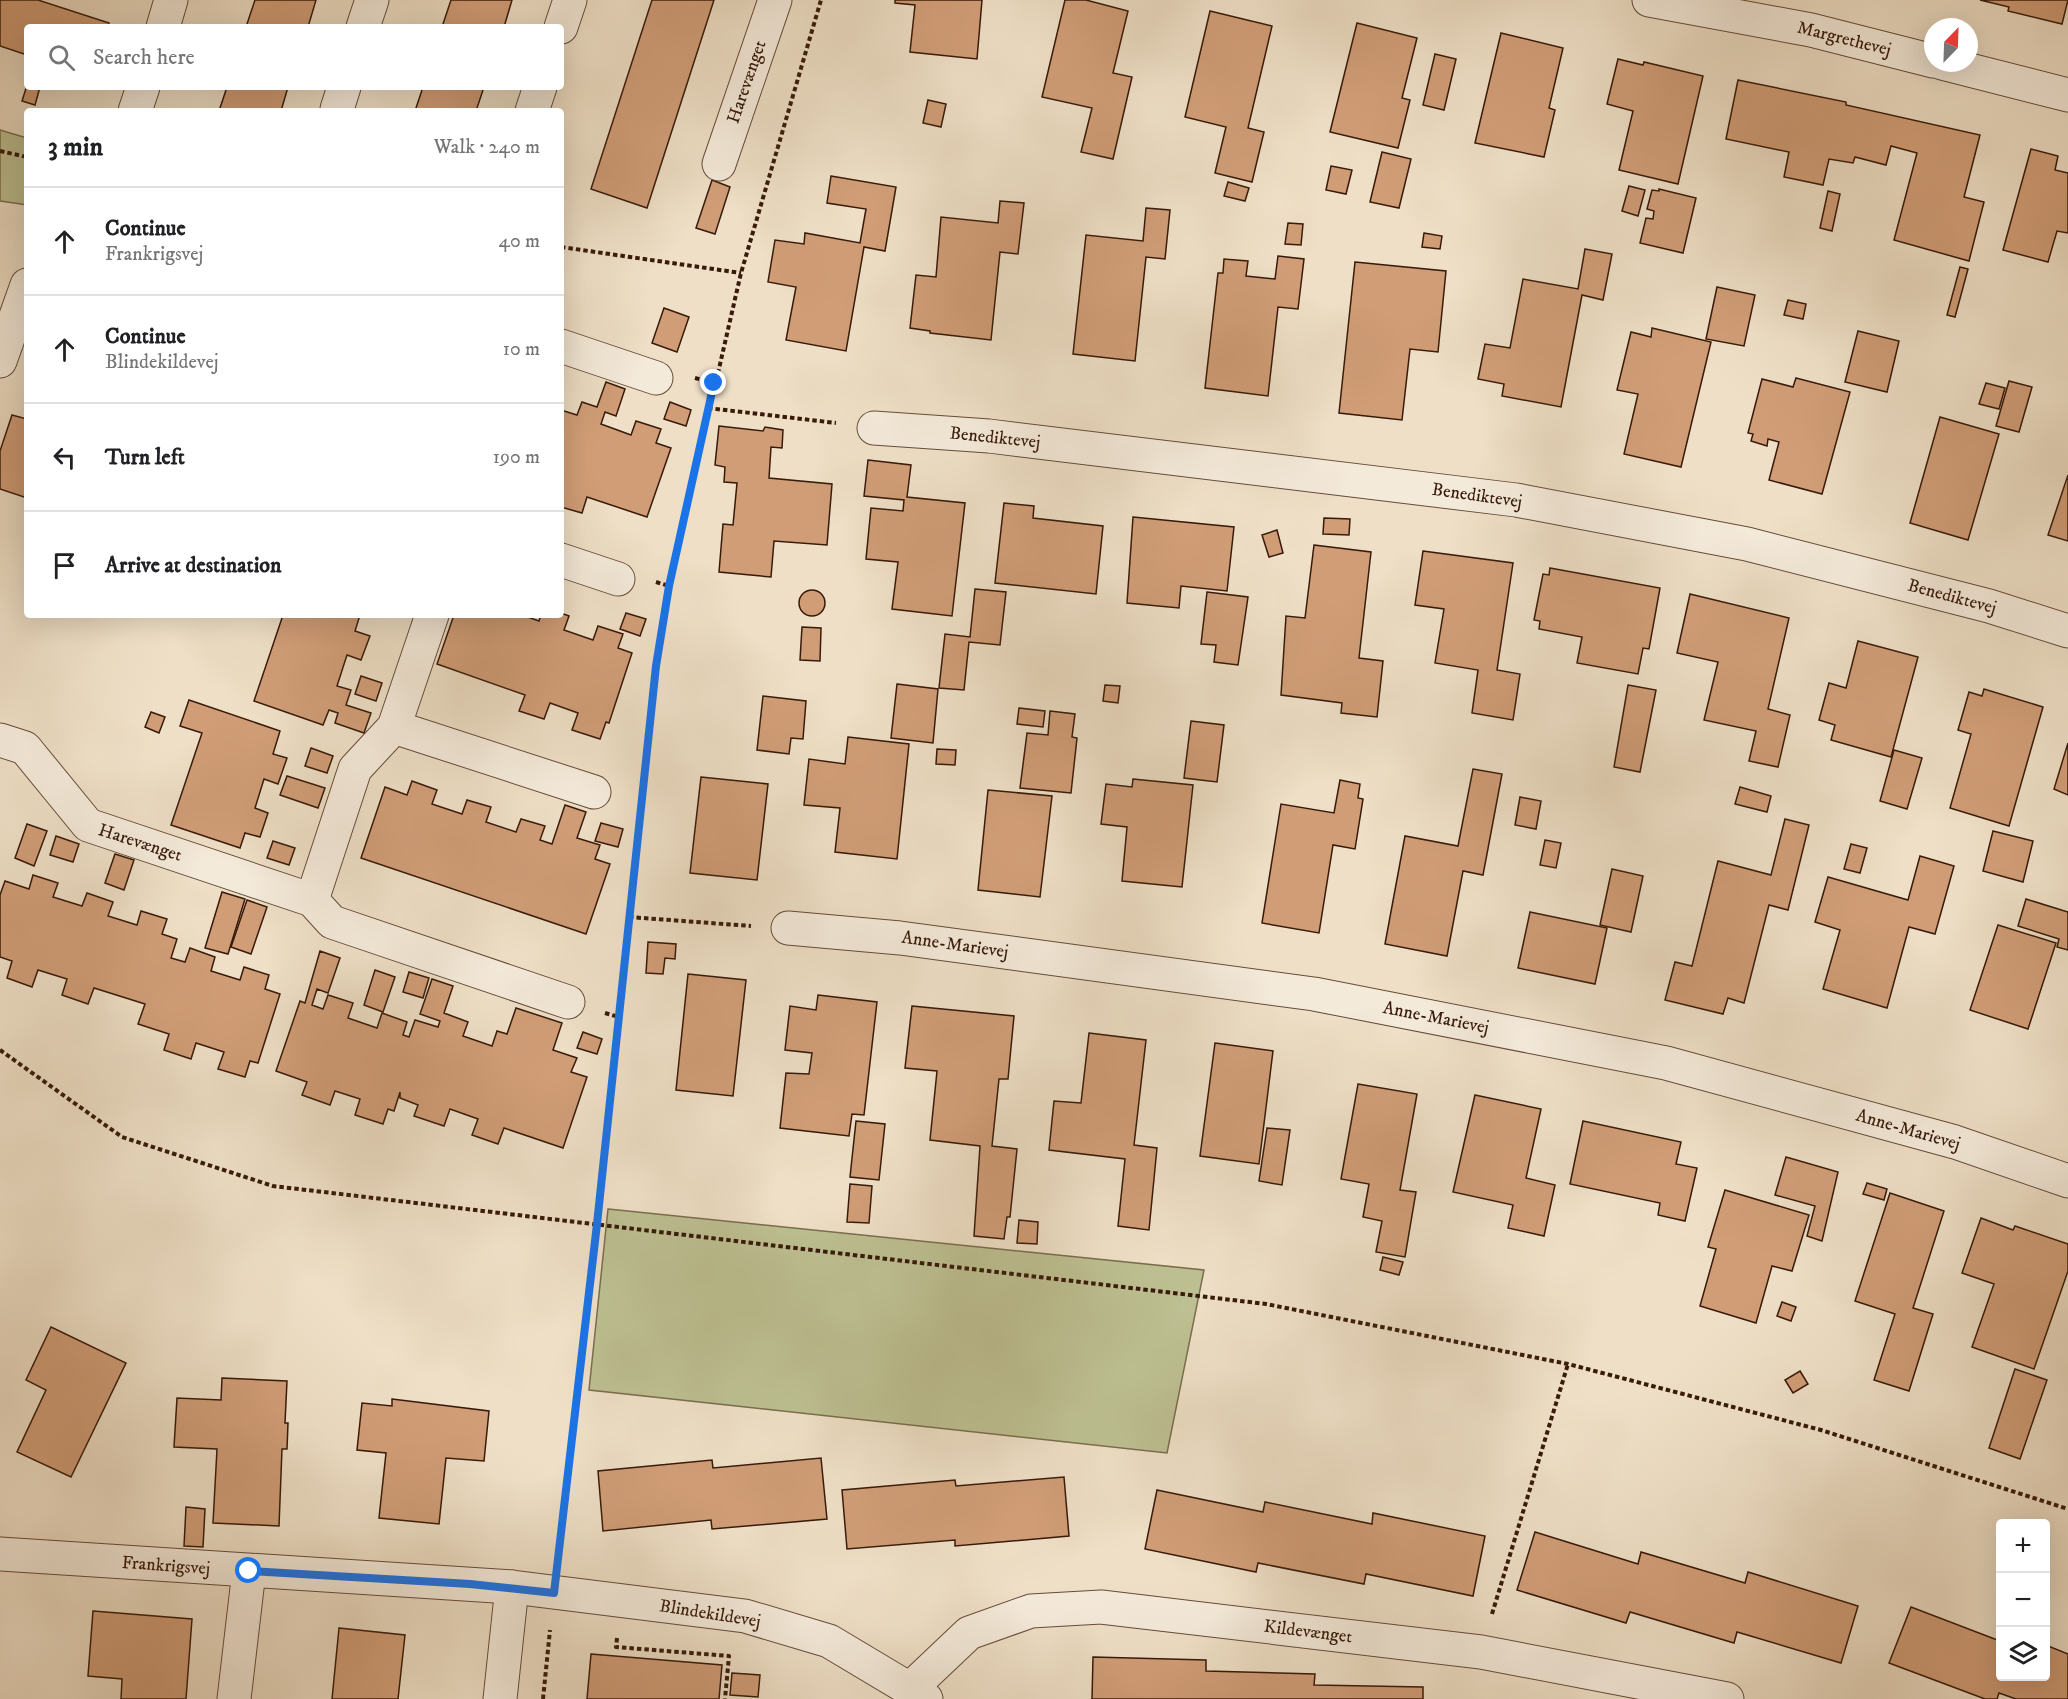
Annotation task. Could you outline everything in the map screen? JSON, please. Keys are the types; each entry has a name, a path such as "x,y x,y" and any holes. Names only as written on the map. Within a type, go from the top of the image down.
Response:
{"street":[{"path":"163,24 171,0"},
{"path":"364,24 372,0"},
{"path":"562,24 570,0"},
{"name":"Harevænget","path":"719,164 775,0"},
{"name":"Margrethevej","path":"1648,0 1811,30 1924,59"},
{"path":"1977,72 2068,95"},
{"path":"136,108 142,90"},
{"path":"533,108 539,90"},
{"path":"11,354 24,298"},
{"path":"564,347 656,378"},
{"name":"Benediktevej","path":"874,428 990,436 1516,500 1747,544 1989,606 2068,631"},
{"path":"564,561 618,579"},
{"path":"312,900 355,769 394,727 431,618"},
{"path":"394,727 594,792"},
{"name":"Harevænget","path":"0,740 25,748 88,825 312,900 332,922 568,1002"},
{"name":"Anne-Marievej","path":"788,928 900,938 1314,994 1654,1060 1955,1142 2068,1181"},
{"name":"Frankrigsvej","path":"0,1554 512,1587"},
{"path":"234,1699 249,1571"},
{"path":"500,1699 512,1587"},
{"name":"Blindekildevej","path":"512,1587 745,1616 829,1641 918,1693"},
{"name":"Kildevænget","path":"918,1693 969,1633 1030,1611 1101,1607 1480,1652 1727,1699"}],"path":[{"path":"543,1699 597,1224 656,666 669,586 708,408 741,273 821,0"},
{"path":"0,151 24,156"},
{"path":"564,248 741,273"},
{"path":"708,408 874,428"},
{"path":"629,917 788,928"},
{"path":"0,1050 122,1137 273,1186 1266,1304 1568,1364 1821,1430 2068,1509"},
{"path":"1480,1652 1568,1364"},
{"path":"618,1601 616,1647 729,1656 725,1699"}],"green space":[{"path":"0,130 24,137 24,205 0,201"},
{"path":"608,1209 1204,1270 1167,1453 589,1390"}],"building":[{"path":"0,0 38,0 109,23 24,24 24,54 0,46"},
{"path":"255,0 316,0 309,24 247,24"},
{"path":"451,0 512,0 505,24 443,24"},
{"path":"652,0 714,0 647,208 591,189"},
{"path":"895,0 982,0 977,59 910,52 915,5 895,3"},
{"path":"1065,0 1086,0 1128,11 1113,73 1132,77 1113,159 1081,152 1092,108 1042,97"},
{"path":"1980,0 2068,0 2062,24 2008,11 2009,7"},
{"path":"1210,11 1272,26 1248,128 1264,132 1252,182 1215,173 1226,127 1185,117"},
{"path":"1357,23 1417,38 1402,98 1410,100 1398,148 1330,132"},
{"path":"1501,33 1563,48 1549,108 1555,110 1544,157 1475,143"},
{"path":"1435,54 1456,59 1444,110 1423,105"},
{"path":"1618,59 1643,65 1644,62 1703,76 1678,184 1619,170 1633,111 1607,104"},
{"path":"1738,80 1846,102 1846,105 1980,135 1964,197 1984,202 1969,261 1894,240 1917,153 1891,146 1886,165 1855,157 1853,163 1829,159 1823,185 1784,177 1789,152 1726,139"},
{"path":"25,90 39,90 35,105 22,101"},
{"path":"226,90 287,90 282,108 220,108"},
{"path":"422,90 483,90 477,108 416,108"},
{"path":"928,100 946,104 941,127 923,123"},
{"path":"2031,149 2058,156 2055,170 2068,173 2068,233 2057,231 2048,262 2003,250"},
{"path":"1382,152 1411,159 1399,208 1370,202"},
{"path":"1331,166 1352,170 1346,194 1326,190"},
{"path":"831,176 896,187 885,251 864,247 846,351 786,340 796,287 768,282 775,240 804,244 805,233 860,243 866,209 827,203"},
{"path":"712,180 730,187 715,234 696,228"},
{"path":"1228,182 1249,188 1245,201 1224,196"},
{"path":"1629,186 1645,190 1638,216 1622,211"},
{"path":"1659,189 1696,198 1683,253 1640,243 1646,218 1653,219 1654,211 1647,209 1652,190 1659,191"},
{"path":"1828,191 1840,194 1832,231 1820,228"},
{"path":"1000,201 1024,203 1018,254 1000,252 991,340 930,333 930,331 910,328 916,275 936,277 941,217 998,223"},
{"path":"1146,208 1170,210 1165,259 1146,257 1135,361 1073,354 1086,235 1143,241"},
{"path":"1288,223 1303,224 1301,245 1285,244"},
{"path":"1424,233 1442,236 1440,249 1422,247"},
{"path":"1585,249 1612,254 1603,300 1582,295 1561,407 1502,396 1504,384 1478,379 1485,344 1510,348 1523,279 1578,289"},
{"path":"1278,256 1304,259 1298,309 1278,307 1268,396 1205,388 1218,273 1223,273 1224,259 1248,261 1246,276 1275,279"},
{"path":"1355,262 1446,271 1438,352 1410,349 1402,420 1339,413"},
{"path":"1960,267 1968,269 1955,317 1947,315"},
{"path":"1717,287 1755,295 1744,346 1706,339"},
{"path":"1788,300 1806,304 1803,319 1784,315"},
{"path":"664,308 689,317 677,352 652,343"},
{"path":"1652,328 1711,342 1681,467 1624,454 1638,394 1617,390 1631,332 1651,337"},
{"path":"1858,331 1899,341 1887,392 1845,382"},
{"path":"1796,378 1850,392 1822,494 1769,480 1779,442 1768,439 1767,446 1751,441 1753,434 1748,433 1762,379 1793,387"},
{"path":"2009,381 2032,387 2019,432 1996,426"},
{"path":"606,382 625,389 616,416 605,412 601,424 631,435 636,421 661,429 656,443 671,448 647,517 587,497 582,513 564,508 564,411 577,415 582,402 597,407"},
{"path":"1986,383 2005,388 1999,409 1979,404"},
{"path":"670,402 691,410 686,426 664,419"},
{"path":"12,415 24,418 24,497 0,489 0,451"},
{"path":"1940,417 1999,434 1968,540 1910,523"},
{"path":"719,426 763,431 765,427 783,430 782,448 771,447 769,478 832,484 827,545 774,541 771,577 719,572 723,524 733,525 737,483 724,482 725,467 715,465"},
{"path":"868,460 911,465 907,497 965,503 952,616 892,609 898,562 866,559 871,508 903,511 904,500 864,496"},
{"path":"2068,475 2068,541 2048,535"},
{"path":"1004,503 1034,506 1033,518 1103,526 1096,594 995,583"},
{"path":"1133,517 1234,527 1227,591 1181,586 1179,608 1127,603"},
{"path":"1324,518 1350,519 1349,535 1323,534"},
{"path":"1277,530 1283,553 1269,557 1262,535"},
{"path":"1314,545 1371,552 1359,658 1383,661 1377,717 1341,713 1342,703 1281,695 1286,616 1305,618"},
{"path":"1423,551 1513,563 1497,670 1520,674 1513,720 1472,713 1478,670 1435,663 1444,609 1415,605"},
{"path":"1550,568 1660,588 1649,649 1643,648 1638,674 1577,663 1582,637 1539,629 1540,621 1534,620 1543,574 1549,575"},
{"path":"975,589 1006,592 1000,645 969,642 964,690 939,688 945,634 970,637"},
{"path":"812,590 822,593 825,603 822,613 812,616 802,613 799,603 802,593"},
{"path":"1207,592 1248,597 1238,665 1214,662 1216,645 1201,644"},
{"path":"1690,594 1789,618 1768,709 1790,715 1778,767 1749,761 1756,731 1704,720 1718,662 1677,653"},
{"path":"626,613 646,619 640,636 620,629"},
{"path":"564,614 569,616 564,630 593,640 598,626 623,634 618,648 632,653 609,723 606,722 600,739 572,730 578,713 550,703 544,719 519,711 525,695 437,664 453,618 530,618 539,621 540,618 564,618"},
{"path":"282,618 359,618 355,631 370,636 361,660 347,655 337,686 351,690 346,705 371,713 364,733 335,723 338,713 329,710 323,725 254,701"},
{"path":"802,627 821,628 820,661 800,660"},
{"path":"1858,641 1918,657 1891,757 1831,740 1835,725 1819,720 1829,683 1846,688"},
{"path":"361,676 382,683 376,701 355,694"},
{"path":"897,684 938,689 933,743 891,738"},
{"path":"1105,685 1120,686 1118,703 1103,701"},
{"path":"1628,685 1656,690 1640,772 1614,767"},
{"path":"1984,689 2043,707 2009,826 1950,808 1971,734 1958,730 1969,692 1982,696"},
{"path":"763,696 806,701 803,739 791,738 789,754 757,750"},
{"path":"189,700 280,731 273,754 287,758 278,784 264,779 255,808 268,813 260,837 245,833 240,848 171,825 202,733 180,726"},
{"path":"1019,708 1045,711 1043,727 1017,724"},
{"path":"1050,711 1075,714 1072,737 1077,738 1071,793 1020,788 1027,733 1048,735"},
{"path":"151,712 165,717 159,733 145,727"},
{"path":"1191,721 1224,725 1217,782 1184,778"},
{"path":"848,737 909,744 897,859 835,852 840,808 804,805 809,759 845,764"},
{"path":"2068,743 2068,795 2054,789"},
{"path":"311,748 333,756 327,773 305,766"},
{"path":"937,749 956,750 955,765 936,764"},
{"path":"1894,750 1922,758 1907,809 1880,801"},
{"path":"1473,769 1502,774 1483,875 1463,871 1447,956 1385,944 1405,836 1458,846"},
{"path":"287,776 325,788 318,808 280,795"},
{"path":"701,777 768,784 757,880 690,873"},
{"path":"1133,779 1193,785 1182,887 1122,881 1127,827 1101,824 1106,784 1132,787"},
{"path":"1340,780 1360,784 1358,798 1363,799 1355,849 1333,845 1319,933 1262,923 1281,804 1334,813"},
{"path":"412,781 437,790 432,804 462,814 467,800 491,807 486,822 516,832 521,819 545,826 540,840 552,844 565,805 586,812 577,838 600,845 595,859 610,864 586,934 361,858 385,787 407,795"},
{"path":"1740,787 1771,796 1767,812 1735,804"},
{"path":"988,790 1052,796 1040,897 978,890"},
{"path":"1520,797 1541,801 1536,829 1515,825"},
{"path":"1785,819 1809,825 1788,910 1769,905 1744,1003 1728,998 1723,1014 1665,1000 1675,962 1692,966 1718,861 1771,875"},
{"path":"601,823 623,829 618,847 595,841"},
{"path":"27,824 47,831 34,866 15,858"},
{"path":"1993,831 2033,841 2023,882 1983,871"},
{"path":"56,836 79,844 73,862 50,855"},
{"path":"1545,840 1561,843 1556,868 1540,865"},
{"path":"273,841 295,848 289,865 267,858"},
{"path":"1851,844 1867,848 1860,873 1844,869"},
{"path":"115,854 134,860 124,890 105,883"},
{"path":"1920,856 1954,866 1935,934 1909,927 1887,1008 1823,989 1840,930 1815,922 1828,877 1908,900"},
{"path":"1612,869 1643,876 1631,932 1600,925"},
{"path":"33,875 58,883 53,897 82,906 87,893 113,902 108,916 137,925 141,911 167,919 162,934 177,939 171,958 185,962 190,948 215,957 211,971 240,980 244,967 269,975 265,989 280,994 258,1063 250,1061 245,1077 218,1069 224,1052 196,1043 191,1059 164,1050 169,1034 138,1024 145,1004 94,988 88,1004 62,995 67,979 38,970 32,987 7,978 12,961 0,957 0,895 5,881 29,889"},
{"path":"222,892 245,899 228,954 205,948"},
{"path":"2026,899 2068,912 2068,950 2057,947 2059,939 2018,926"},
{"path":"247,900 267,907 251,954 231,947"},
{"path":"1530,912 1607,928 1595,984 1518,968"},
{"path":"1998,925 2056,943 2028,1029 1970,1010"},
{"path":"648,942 676,944 675,959 665,958 663,974 646,973"},
{"path":"320,951 340,958 328,993 317,989 312,1005 323,1009 328,995 353,1003 348,1018 377,1028 382,1013 407,1022 403,1035 409,1037 415,1020 438,1027 440,1021 420,1014 432,979 453,986 444,1013 468,1022 463,1036 492,1046 497,1031 507,1034 516,1008 562,1023 553,1050 577,1058 571,1072 587,1077 563,1148 504,1128 498,1144 472,1135 478,1119 450,1109 444,1126 414,1116 418,1105 400,1098 400,1092 394,1111 388,1109 383,1124 355,1115 360,1099 335,1091 330,1105 302,1095 307,1082 276,1071 300,1001 305,1003"},
{"path":"375,970 395,977 383,1012 364,1005"},
{"path":"409,972 429,978 423,998 403,992"},
{"path":"688,974 746,980 733,1096 676,1090"},
{"path":"818,995 877,1002 864,1115 852,1114 849,1136 780,1128 786,1073 809,1074 812,1053 785,1050 790,1006 816,1010"},
{"path":"912,1006 1014,1016 1008,1079 999,1079 992,1146 1017,1149 1010,1217 1007,1217 1004,1239 974,1236 980,1146 930,1140 937,1071 905,1068"},
{"path":"583,1032 602,1039 597,1054 577,1048"},
{"path":"1089,1033 1146,1040 1134,1145 1157,1148 1149,1230 1118,1226 1125,1159 1049,1150 1054,1101 1081,1103"},
{"path":"1215,1043 1273,1051 1259,1164 1200,1156"},
{"path":"1358,1084 1417,1094 1400,1190 1416,1192 1405,1257 1376,1252 1382,1221 1363,1217 1369,1184 1341,1179"},
{"path":"1475,1095 1541,1109 1526,1178 1555,1185 1544,1236 1508,1228 1513,1205 1453,1192"},
{"path":"856,1121 885,1124 879,1180 850,1177"},
{"path":"1583,1121 1681,1142 1676,1164 1697,1168 1685,1221 1658,1215 1660,1203 1570,1184"},
{"path":"1267,1128 1290,1130 1282,1185 1259,1181"},
{"path":"1786,1157 1838,1172 1822,1241 1807,1236 1815,1206 1775,1195"},
{"path":"1867,1183 1887,1189 1884,1200 1863,1194"},
{"path":"850,1184 872,1186 869,1223 847,1222"},
{"path":"1725,1190 1809,1215 1792,1271 1772,1266 1756,1323 1700,1306 1716,1249 1708,1247"},
{"path":"1890,1193 1944,1211 1913,1308 1933,1314 1909,1391 1874,1380 1895,1314 1855,1301"},
{"path":"1981,1218 2013,1230 2015,1226 2068,1244 2068,1271 2034,1369 1972,1347 1994,1284 1962,1273"},
{"path":"1019,1220 1038,1222 1037,1244 1017,1243"},
{"path":"1383,1257 1403,1262 1399,1275 1380,1270"},
{"path":"1782,1302 1796,1307 1791,1321 1777,1316"},
{"path":"51,1327 126,1363 71,1477 17,1452 46,1390 26,1380"},
{"path":"2015,1369 2047,1380 2020,1459 1989,1448"},
{"path":"1800,1371 1808,1384 1793,1393 1785,1380"},
{"path":"222,1378 287,1381 285,1423 288,1423 287,1449 282,1449 279,1526 213,1523 217,1449 174,1447 177,1398 221,1400"},
{"path":"392,1399 489,1411 484,1461 446,1458 439,1524 379,1518 386,1453 357,1450 362,1403 392,1406"},
{"path":"821,1458 827,1519 712,1529 711,1520 603,1531 598,1471 712,1460 713,1468"},
{"path":"1064,1477 1069,1536 955,1546 955,1540 847,1549 842,1490 955,1480 956,1486"},
{"path":"1157,1490 1263,1512 1265,1502 1372,1524 1373,1513 1485,1536 1473,1596 1366,1574 1364,1584 1258,1563 1256,1572 1145,1549"},
{"path":"186,1507 205,1509 203,1547 184,1546"},
{"path":"1535,1532 1638,1564 1641,1552 1745,1583 1748,1572 1858,1606 1841,1663 1737,1632 1734,1643 1630,1612 1626,1623 1517,1590"},
{"path":"1911,1607 1996,1639 1996,1681 2050,1681 2050,1647 2068,1654 2068,1699 2016,1699 1999,1693 1997,1699 1985,1699 1889,1663"},
{"path":"93,1611 192,1619 186,1699 121,1699 122,1679 88,1676"},
{"path":"339,1628 405,1635 398,1699 332,1699"},
{"path":"591,1654 722,1665 719,1699 587,1699"},
{"path":"1093,1657 1206,1660 1206,1671 1315,1674 1314,1685 1423,1687 1423,1699 1092,1699"},
{"path":"732,1673 760,1675 758,1697 730,1695"}],"route":[{"path":"249,1571 512,1587 554,1593 597,1224 656,666 669,586 714,383"}]}
